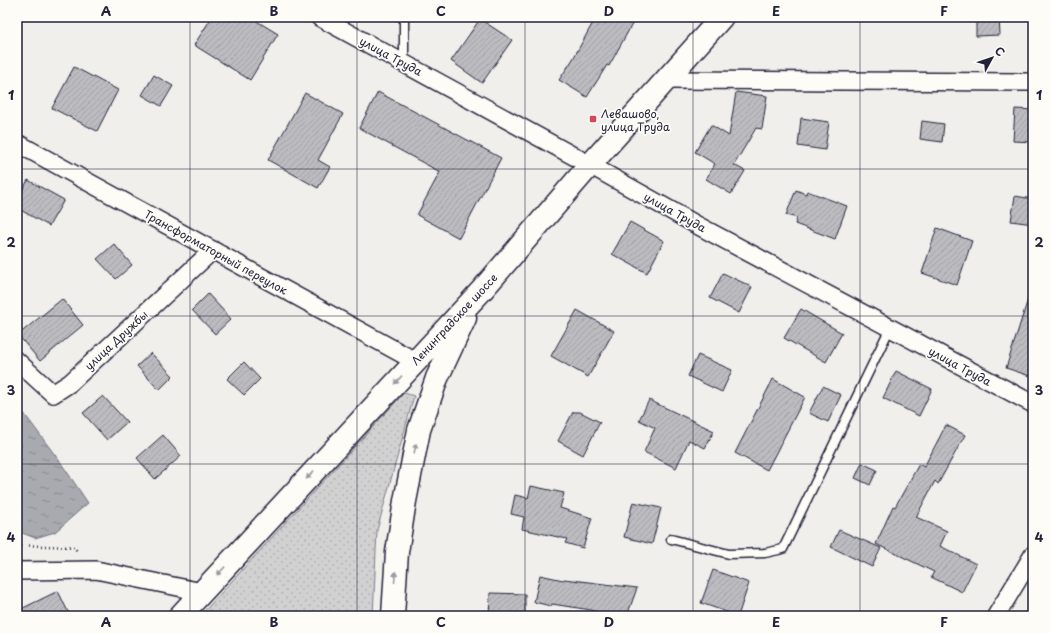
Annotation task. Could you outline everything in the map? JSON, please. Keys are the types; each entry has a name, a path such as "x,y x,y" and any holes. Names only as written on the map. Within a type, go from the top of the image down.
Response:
{"street":[{"name":"улица Труда","path":"319,17 404,62 695,224 1033,404"},
{"name":"Ленинградское шоссе","path":"180,616 482,290 590,165 722,17"},
{"path":"666,80 1033,82"},
{"name":"Трансформаторный переулок","path":"17,143 415,361"},
{"name":"улица Дружбы","path":"17,361 53,394 70,383 213,250"},
{"path":"393,616 397,552 419,430 449,349 482,290"},
{"path":"996,616 1033,555"},
{"path":"17,571 96,570 202,592"}],"lane":[{"path":"404,17 404,62"},
{"path":"672,540 729,554 765,553 783,549 890,328"}],"shaded area":[{"path":"404,393 414,396 377,530 373,616 200,616"}],"water":[{"path":"17,404 61,463 88,503 55,532 35,538 17,531"}],"building":[{"path":"212,17 250,17 278,34 250,80 194,45"},
{"path":"596,17 636,17 609,66 607,65 587,97 559,80 573,59"},
{"path":"976,17 999,17 1000,35 976,36"},
{"path":"480,19 512,40 482,83 451,61"},
{"path":"74,67 118,90 97,131 52,108"},
{"path":"154,75 173,86 161,106 142,95"},
{"path":"378,92 501,158 459,238 417,215 440,172 359,128"},
{"path":"736,92 767,96 762,129 756,128 734,165 745,171 731,194 706,179 715,164 695,152 711,125 729,136"},
{"path":"305,93 343,114 318,160 330,167 318,188 268,160"},
{"path":"1015,109 1033,110 1033,142 1013,141"},
{"path":"801,118 829,122 825,150 798,146"},
{"path":"922,121 944,124 942,142 920,139"},
{"path":"28,180 64,200 49,226 17,208 17,200"},
{"path":"796,190 806,194 807,191 847,206 835,239 795,224 797,218 786,215"},
{"path":"1015,196 1033,199 1033,224 1011,221"},
{"path":"630,222 664,241 647,273 612,254"},
{"path":"937,228 972,241 957,285 922,273"},
{"path":"114,244 132,265 116,279 97,259"},
{"path":"723,273 752,287 739,313 710,298"},
{"path":"208,294 231,319 215,334 192,310"},
{"path":"1029,296 1033,296 1033,377 1006,368"},
{"path":"62,299 83,325 40,361 18,335"},
{"path":"801,309 842,333 826,362 784,338"},
{"path":"577,310 614,331 588,377 551,356"},
{"path":"151,353 173,376 159,390 137,366"},
{"path":"698,355 732,370 722,392 688,376"},
{"path":"244,362 260,379 244,395 227,379"},
{"path":"896,371 932,389 919,416 883,398"},
{"path":"773,379 805,397 767,470 735,453"},
{"path":"823,386 841,395 828,422 809,413"},
{"path":"103,396 127,422 107,440 83,413"},
{"path":"649,400 714,431 705,448 689,440 676,468 644,452 655,428 639,420"},
{"path":"573,412 580,412 600,422 583,455 558,441"},
{"path":"946,425 965,435 938,484 935,481 916,517 947,531 940,546 976,564 962,592 931,577 934,572 876,544 893,506 895,507 919,464 924,467"},
{"path":"163,435 181,456 155,479 137,458"},
{"path":"862,463 877,470 870,485 855,478"},
{"path":"531,486 564,493 560,508 592,518 583,548 565,543 567,539 522,529 524,517 511,514 515,495 528,498"},
{"path":"633,502 661,508 652,544 624,537"},
{"path":"839,530 881,548 872,567 831,547"},
{"path":"713,570 749,583 738,616 701,603"},
{"path":"540,575 563,580 637,588 627,616 610,616 591,610 552,604 551,606 534,602"},
{"path":"58,591 70,616 17,616 17,611"},
{"path":"490,593 525,594 525,616 489,616"}],"place":[{"name":"Левашово, улица Труда","path":"593,119"}]}
